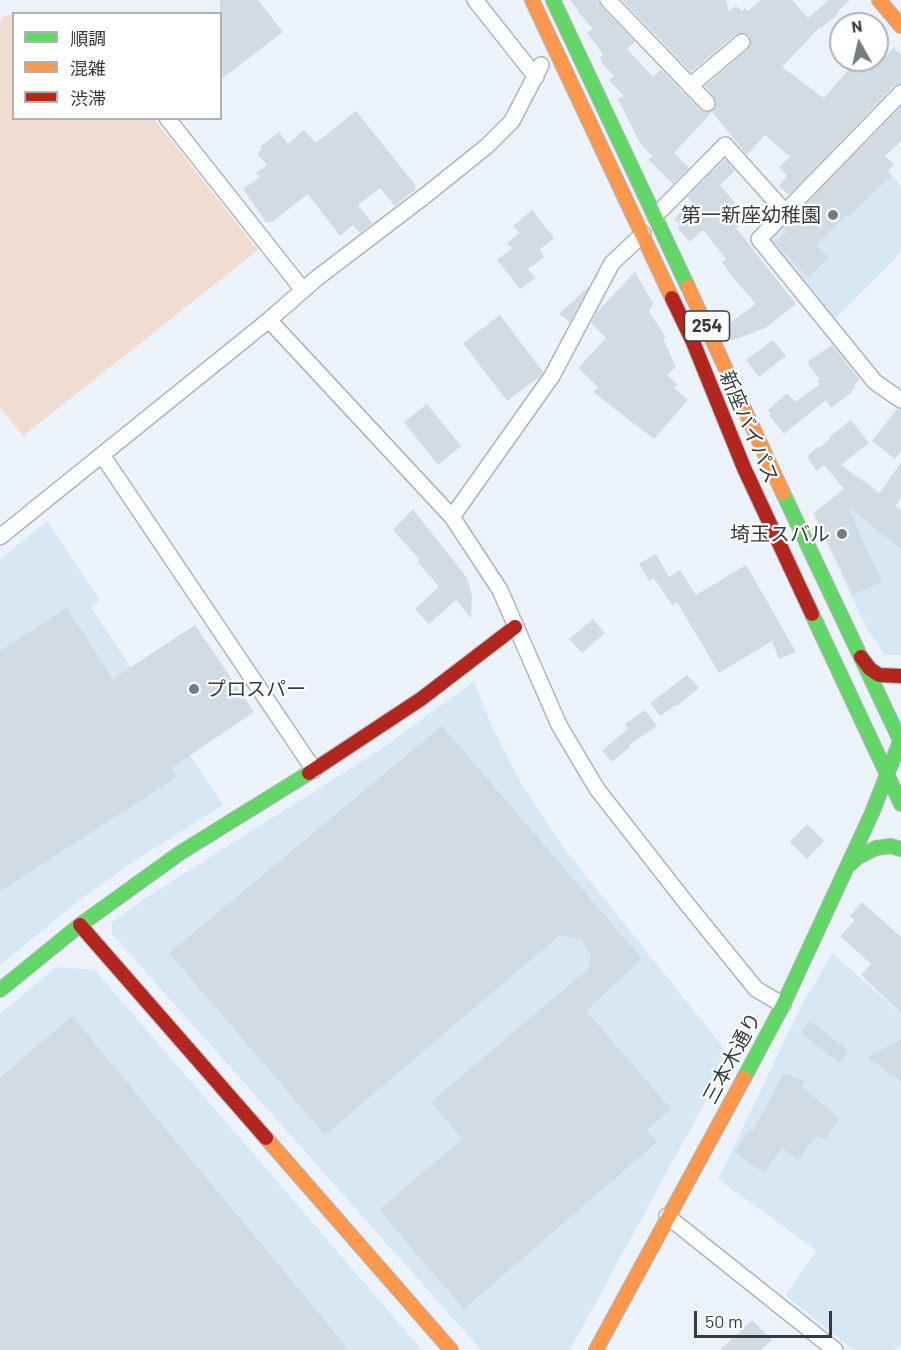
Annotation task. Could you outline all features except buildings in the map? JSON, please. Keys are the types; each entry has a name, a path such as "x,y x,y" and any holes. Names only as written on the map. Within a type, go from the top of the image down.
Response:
{"main road":[{"name":"新座バイパス","path":"532,0 693,342 744,468 901,804"},
{"name":"新座バイパス","path":"553,0 858,654 901,740"},
{"path":"879,0 901,26"},
{"path":"0,990 80,925 180,853 314,770 421,699 515,627"},
{"path":"858,654 870,669 879,675 901,676"},
{"name":"三本木通り","path":"596,1350 783,1005 848,866 901,740"},
{"path":"848,866 858,857 876,848 891,846 901,849"},
{"path":"80,925 451,1350"}],"street":[{"path":"0,537 303,290 487,146 512,121 538,71 475,0"},
{"path":"608,0 707,103"},
{"path":"690,86 742,42"},
{"path":"901,93 759,239 875,382 901,400"},
{"path":"169,120 303,290"},
{"path":"655,216 725,145 786,213"},
{"path":"452,517 552,376 612,263 643,234"},
{"path":"269,320 452,517 500,590 559,724 597,789 756,989 783,1005"},
{"path":"102,456 314,770"},
{"path":"667,1216 835,1350"}],"shaded area":[{"path":"12,14 12,120 155,120 258,250 23,436 0,407 0,22 2,17"},
{"path":"861,143 901,187 901,252 835,319 767,238"},
{"path":"859,476 901,509 901,655 885,655 867,629 813,514"},
{"path":"47,521 100,600 91,608 223,805 139,858 85,896 0,965 0,559"},
{"path":"474,681 491,724 521,783 563,847 730,1056 570,1350 481,1350 112,934 112,922 150,895 383,748"},
{"path":"832,953 898,1011 901,1008 901,1343 894,1350 853,1350 785,1295 817,1251 718,1179 800,1009"},
{"path":"56,967 95,970 422,1350 0,1350 0,1014"}],"traffic: fast":[{"path":"553,0 688,287"},
{"path":"783,493 901,742"},
{"path":"812,614 901,804"},
{"path":"744,1078 783,1005 872,813 901,739"},
{"path":"0,990 80,925 180,853 309,773"},
{"path":"848,866 858,857 876,848 891,846 901,849"}],"traffic: slow":[{"path":"532,0 672,298"},
{"path":"879,0 901,26"},
{"path":"688,287 783,493"},
{"path":"596,1350 744,1078"},
{"path":"266,1138 451,1350"}],"traffic: jam":[{"path":"672,298 693,342 744,468 812,614"},
{"path":"309,773 421,699 515,627"},
{"path":"861,657 870,669 879,675 901,676"},
{"path":"80,925 266,1138"}],"place":[{"name":"第一新座幼稚園","path":"833,215"},
{"name":"埼玉スバル","path":"842,534"},
{"name":"プロスパー","path":"194,689"}]}
